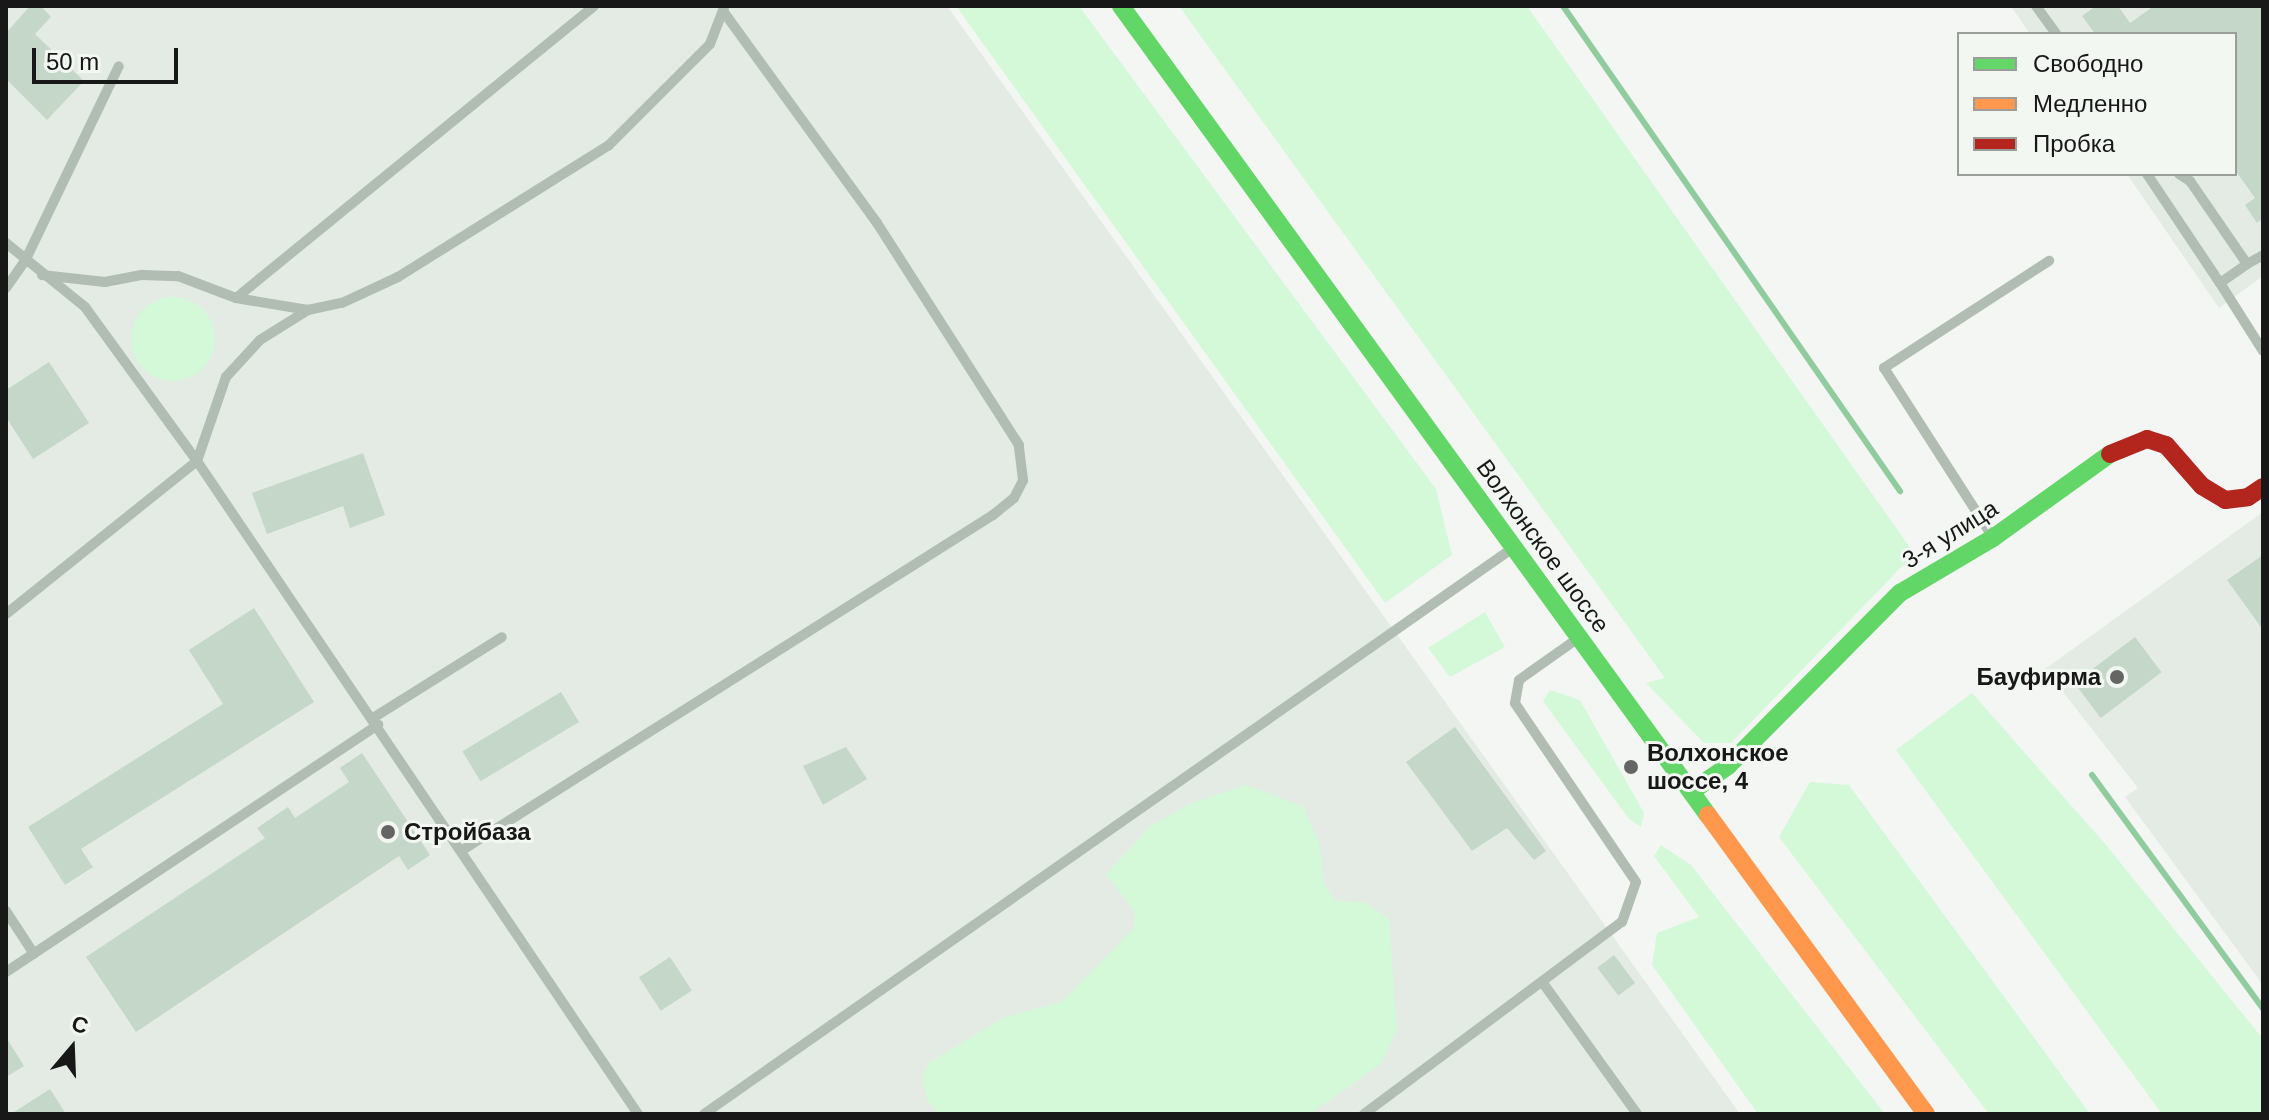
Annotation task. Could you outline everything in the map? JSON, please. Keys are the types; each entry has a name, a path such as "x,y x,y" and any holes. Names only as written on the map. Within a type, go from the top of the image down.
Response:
{"main road":[{"name":"Волхонское шоссе","path":"1121,6 1926,1114"},
{"name":"3-я улица","path":"1692,791 1728,766 1900,593 1993,538 2106,456 2147,439 2166,445 2202,486 2225,500 2248,497 2263,487"}],"lane":[{"path":"236,298 594,6"},
{"path":"2036,6 2055,32"},
{"path":"6,614 197,461 226,377 260,340 308,310 342,303 398,277 608,146 710,44 724,8"},
{"path":"464,849 993,515 1014,498 1023,480 1019,445 885,236 724,8"},
{"path":"6,288 25,261 119,66"},
{"path":"2148,176 2263,351"},
{"path":"2182,176 2190,181 2247,264"},
{"path":"6,243 40,274 85,307 197,461 464,849 638,1114"},
{"path":"2220,283 2263,255"},
{"path":"1993,538 1884,368 2049,261"},
{"path":"40,274 105,282 142,275 178,276 236,298 308,310"},
{"path":"704,1114 1515,547"},
{"path":"6,972 502,637"},
{"path":"1364,1114 1622,922 1636,882 1515,703 1519,680 1580,637"},
{"path":"6,911 34,954"},
{"path":"1543,983 1637,1114"}],"shaded area":[{"path":"6,6 947,6 1740,1114 6,1114"},
{"path":"2011,6 2263,6 2263,276 2219,308 2128,176 2237,176 2237,32 2029,32"},
{"path":"2263,512 2263,985 2125,797 2138,788 2045,669"}],"green space":[{"path":"956,6 1079,6 1436,489 1452,555 1385,603"},
{"path":"1179,6 1527,6 1911,549 1911,557 1731,743 1704,743 1646,683 1665,678"},
{"path":"173,297 189,300 203,309 212,323 215,339 212,355 203,369 189,378 173,381 157,378 143,369 134,355 131,339 134,323 143,309 157,300"},
{"path":"1485,612 1505,647 1450,677 1428,648"},
{"path":"1550,690 1580,700 1644,813 1641,827 1629,819 1543,701"},
{"path":"1972,693 2106,845 2263,1039 2263,1114 2162,1114 1896,750"},
{"path":"1810,782 1849,785 2090,1114 1989,1114 1779,837"},
{"path":"1247,785 1304,807 1319,843 1324,882 1335,901 1364,902 1389,919 1397,1030 1381,1064 1310,1114 940,1114 928,1102 922,1078 929,1063 1005,1017 1061,1002 1133,929 1135,912 1106,874 1152,825 1189,804"},
{"path":"1661,845 1691,865 1885,1114 1758,1114 1652,965 1657,933 1699,917 1654,856"}],"building":[{"path":"30,6 41,6 51,17 35,34 84,81 47,120 6,79 6,33"},
{"path":"2096,6 2118,6 2130,23 2154,6 2263,6 2263,218 2257,223 2245,205 2255,198 2237,173 2237,32 2094,32 2082,16"},
{"path":"49,362 89,423 33,459 6,417 6,390"},
{"path":"363,453 385,515 350,528 343,506 267,534 252,493"},
{"path":"2263,555 2263,630 2227,580"},
{"path":"254,608 314,702 81,849 93,867 65,885 28,827 223,704 189,650"},
{"name":"Бауфирма","path":"2135,637 2161,672 2101,718 2074,683"},
{"path":"561,692 579,722 480,781 462,751"},
{"path":"1455,727 1546,851 1534,860 1507,828 1472,851 1406,762"},
{"path":"846,747 867,779 823,805 803,766"},
{"path":"362,753 430,855 408,870 399,856 136,1032 86,957 265,838 257,828 288,807 295,818 349,782 340,768"},
{"path":"1614,955 1635,983 1618,996 1597,968"},
{"path":"670,957 692,991 661,1011 639,977"},
{"path":"6,1037 24,1066 6,1077"},
{"path":"50,1089 66,1114 11,1114"}],"waterway":[{"path":"1563,6 1900,491"},
{"path":"2092,775 2263,1009"}],"traffic: fast":[{"path":"1121,6 1708,815"},
{"path":"1692,791 1728,766 1900,593 1993,538 2110,454"}],"traffic: slow":[{"path":"1708,815 1926,1114"}],"traffic: jam":[{"path":"2110,454 2147,439 2166,445 2202,486 2225,500 2248,497 2263,487"}],"place":[{"name":"Бауфирма","path":"2117,677"},
{"name":"Волхонское шоссе, 4","path":"1631,767"},
{"name":"Стройбаза","path":"388,832"}]}
